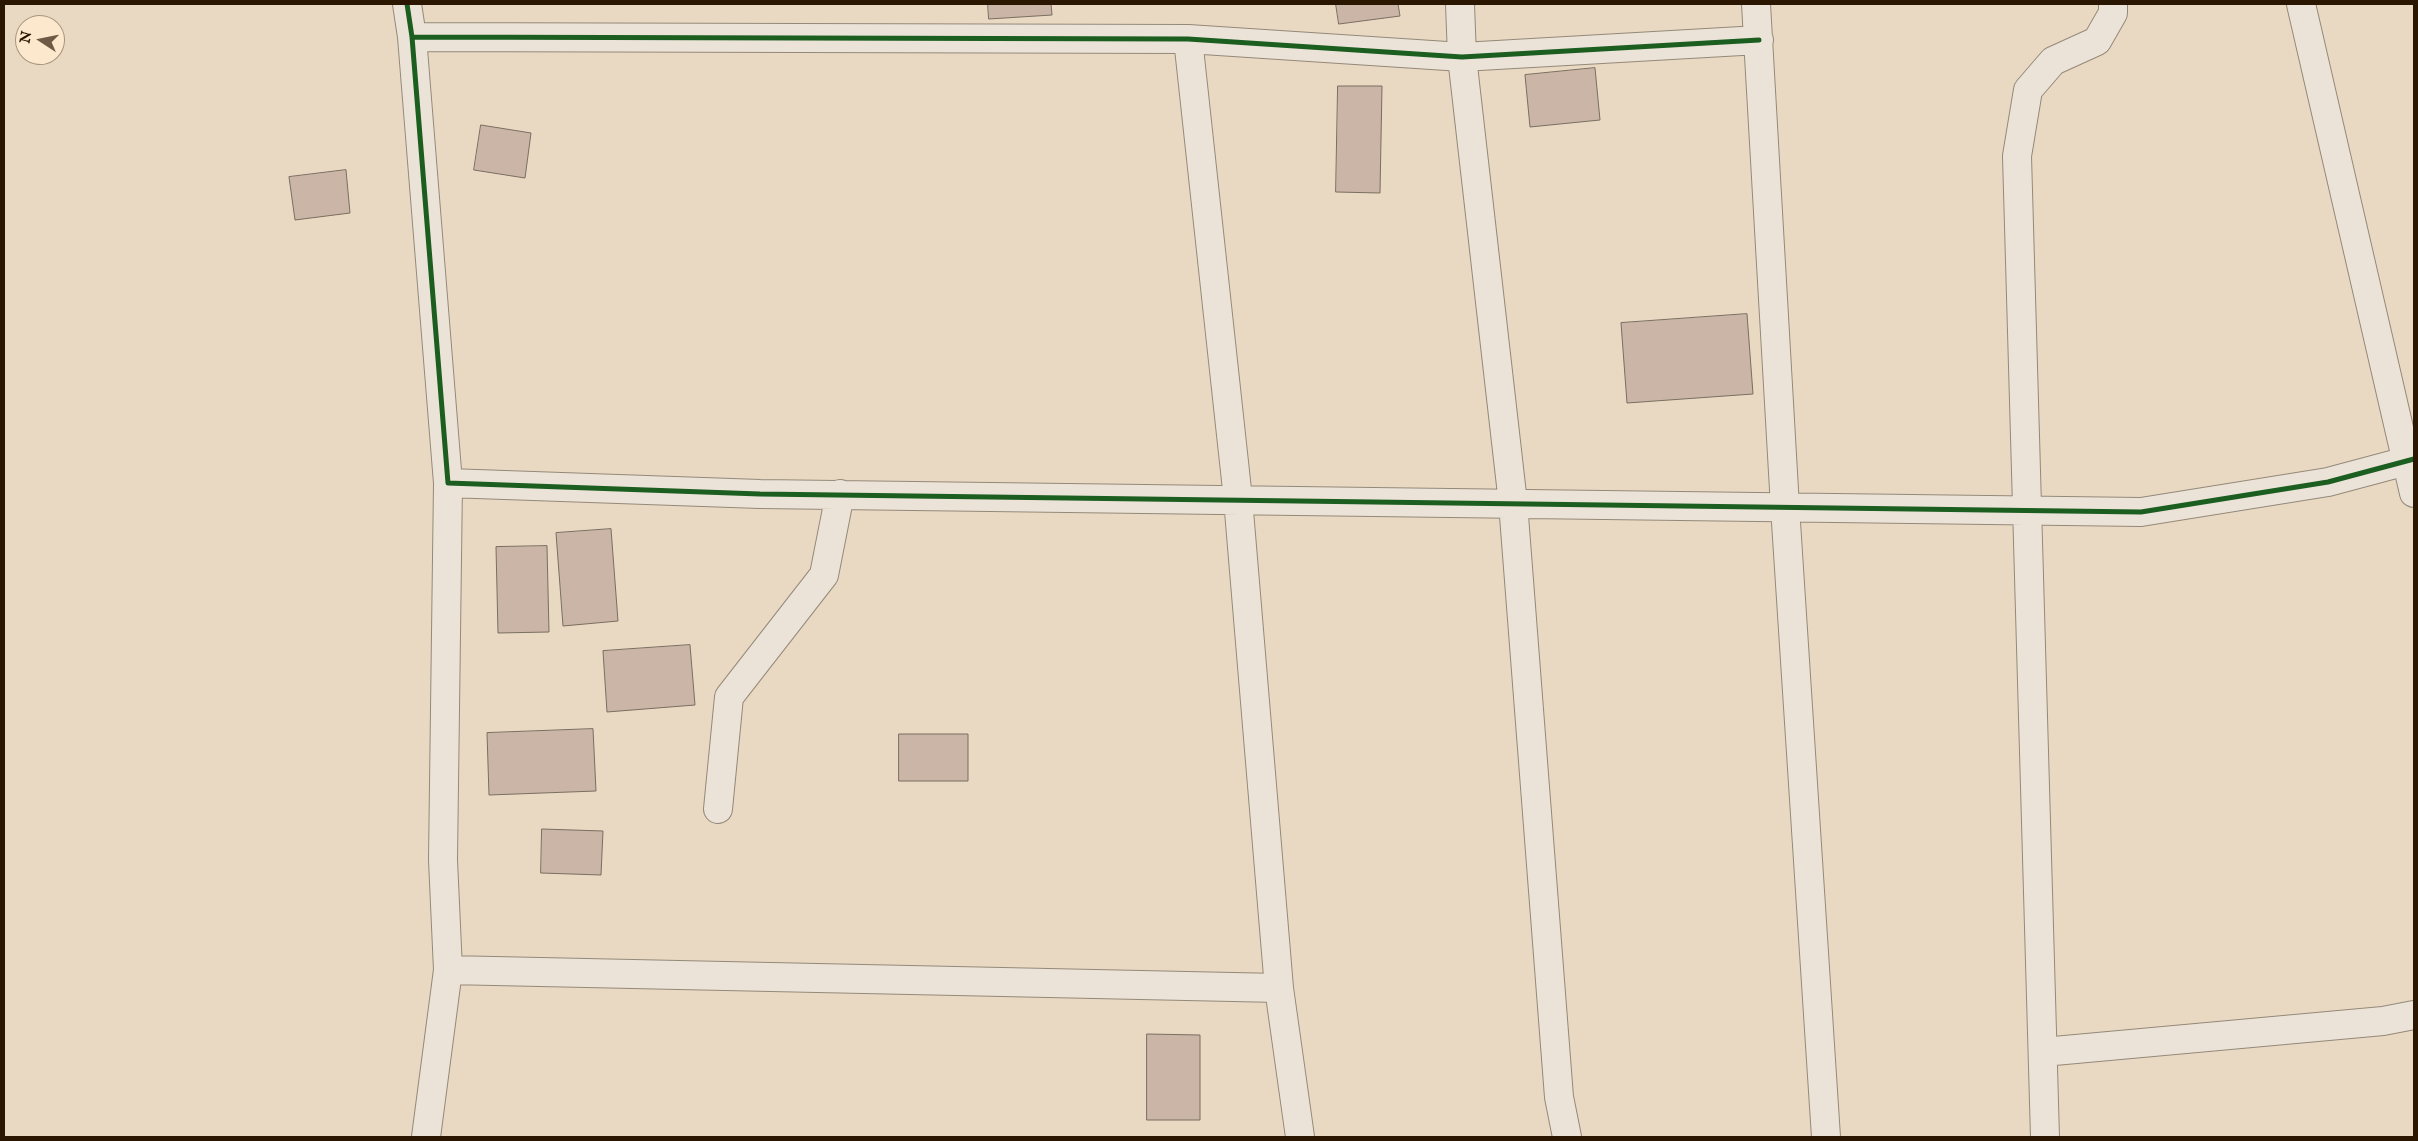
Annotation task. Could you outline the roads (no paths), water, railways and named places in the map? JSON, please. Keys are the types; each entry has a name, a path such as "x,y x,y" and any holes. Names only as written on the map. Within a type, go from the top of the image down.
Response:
{"street":[{"path":"407,4 412,36 448,483 444,860 448,970 426,1137"},
{"path":"1460,4 1462,58 1513,503 1559,1098 1567,1137"},
{"path":"1756,4 1785,507 1826,1137"},
{"path":"2045,1137 2017,156 2028,90 2053,61 2097,41 2114,13 2113,4"},
{"path":"2301,4 2411,460 2414,492"},
{"path":"412,36 1188,39 1462,58 1759,40"},
{"path":"1188,39 1238,499 1279,988 1300,1137"},
{"path":"448,483 840,494 2141,512 2328,482 2411,460"},
{"path":"718,809 729,697 824,575 840,494"},
{"path":"448,970 1279,988"},
{"path":"2043,1052 2383,1021 2414,1015"}]}
